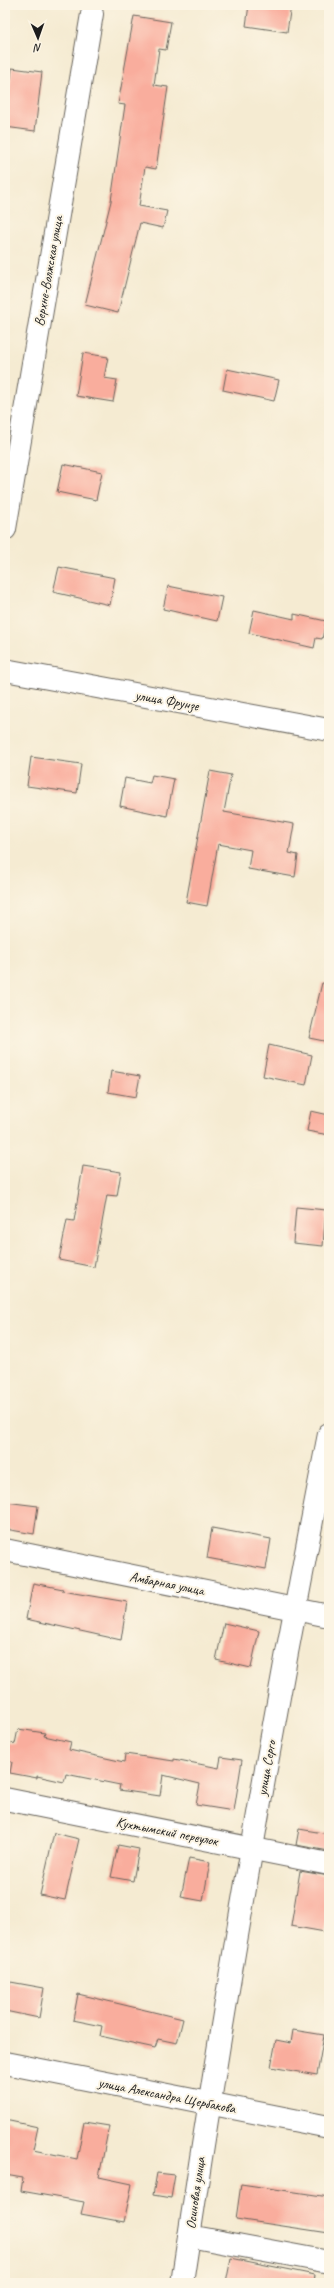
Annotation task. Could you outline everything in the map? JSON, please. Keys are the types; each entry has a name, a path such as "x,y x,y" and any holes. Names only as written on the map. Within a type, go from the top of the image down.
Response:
{"street":[{"name":"Верхне-Волжская улица","path":"5,529 92,14"},
{"name":"улица Фрунзе","path":"5,670 329,730"},
{"name":"улица Серго","path":"208,2103 295,1609 329,1434"},
{"name":"Амбарная улица","path":"5,1550 329,1616"},
{"name":"Кухтымский переулок","path":"5,1799 329,1864"},
{"name":"улица Александра Щербакова","path":"5,2062 329,2127"},
{"name":"Осиновая улица","path":"182,2283 208,2103"},
{"path":"189,2236 329,2262"}],"building":[{"path":"249,5 291,5 287,32 246,26"},
{"path":"134,16 171,22 166,50 159,49 154,85 168,87 156,169 145,167 139,206 167,211 163,228 140,223 118,313 85,305 111,201 125,105 118,104"},
{"path":"12,68 42,72 35,131 5,127"},
{"path":"83,353 108,357 104,378 117,380 113,402 76,396"},
{"path":"227,369 279,380 274,401 223,390"},
{"path":"63,464 102,472 96,500 57,492"},
{"path":"59,567 115,578 110,605 53,592"},
{"path":"168,586 222,597 217,621 163,609"},
{"path":"254,610 294,619 294,614 326,621 322,639 316,638 314,648 249,633"},
{"path":"31,757 81,764 77,793 27,786"},
{"path":"210,771 231,775 224,812 294,824 289,853 298,855 295,877 248,869 251,850 218,844 207,906 186,902"},
{"path":"152,775 174,779 167,816 120,806 125,778 150,783"},
{"path":"322,983 329,984 329,1042 309,1038"},
{"path":"269,1045 312,1055 306,1085 263,1076"},
{"path":"111,1071 140,1076 136,1097 108,1092"},
{"path":"311,1111 329,1115 329,1135 307,1131"},
{"path":"83,1166 121,1172 117,1196 107,1195 94,1267 59,1260 67,1220 74,1221"},
{"path":"296,1207 326,1210 323,1246 293,1243"},
{"path":"5,1502 38,1506 34,1534 5,1529"},
{"path":"212,1528 271,1539 266,1569 207,1558"},
{"path":"33,1583 63,1589 62,1591 127,1602 121,1640 26,1619"},
{"path":"224,1623 259,1631 251,1668 216,1660"},
{"path":"18,1729 45,1733 44,1736 71,1742 69,1750 124,1762 125,1754 174,1761 174,1759 219,1768 221,1757 242,1760 234,1811 196,1805 200,1784 163,1775 160,1796 119,1790 120,1785 66,1774 64,1782 37,1776 37,1778 10,1773 12,1762 5,1761 5,1742 15,1744"},
{"path":"299,1829 329,1834 329,1851 296,1845"},
{"path":"54,1833 79,1839 65,1900 40,1895"},
{"path":"118,1845 139,1849 133,1881 111,1877"},
{"path":"189,1858 210,1862 203,1901 181,1897"},
{"path":"300,1871 329,1876 329,1913 325,1932 291,1926"},
{"path":"5,1981 44,1988 39,2018 5,2011"},
{"path":"78,1994 183,2019 177,2043 158,2039 155,2048 100,2036 102,2026 73,2020"},
{"path":"293,2030 324,2035 317,2075 271,2067 276,2040 291,2043"},
{"path":"5,2120 38,2127 33,2150 77,2159 84,2122 109,2126 99,2177 132,2184 124,2222 81,2214 84,2202 21,2191 23,2178 5,2175"},
{"path":"157,2173 175,2175 171,2198 153,2195"},
{"path":"241,2184 329,2197 329,2233 236,2219"},
{"path":"231,2258 315,2275 314,2283 226,2283"}]}
